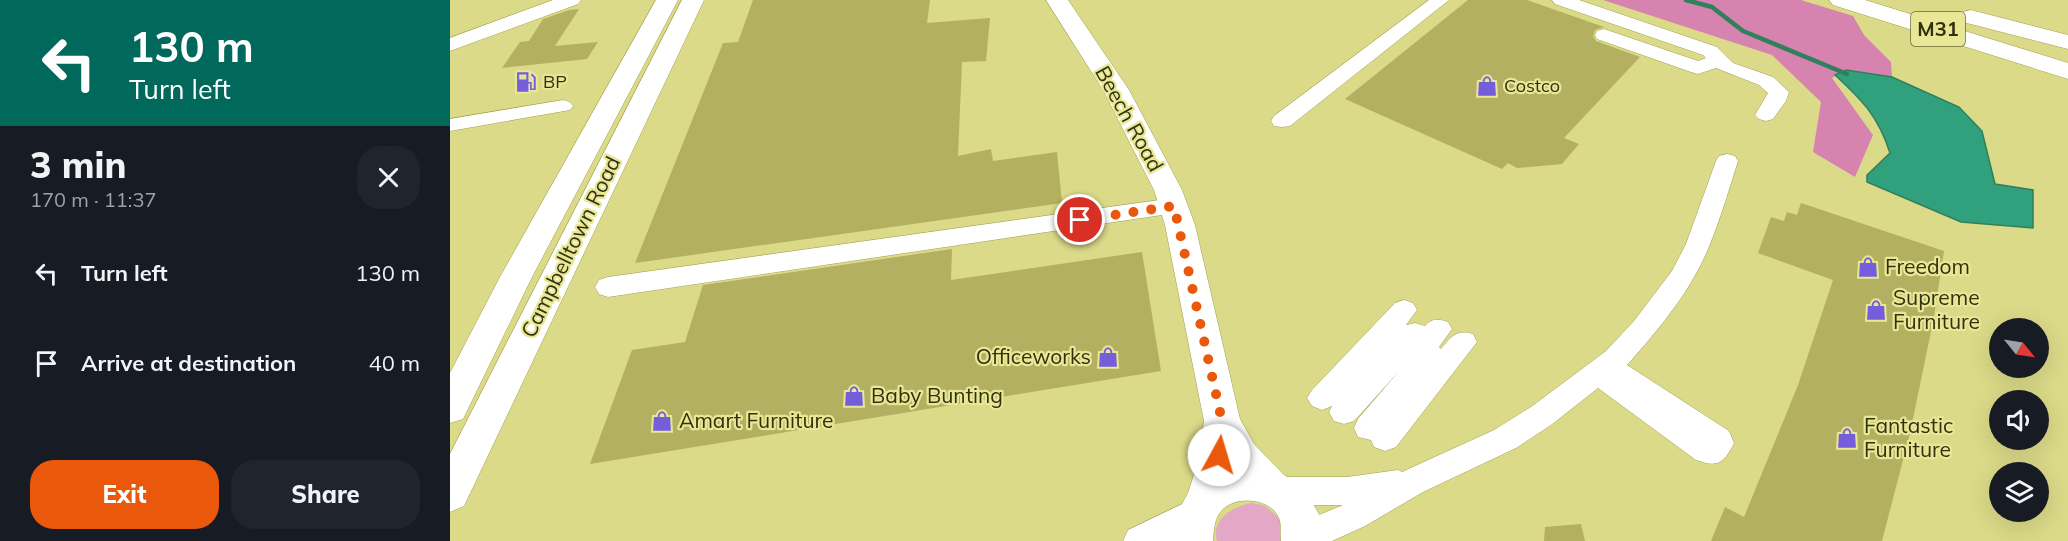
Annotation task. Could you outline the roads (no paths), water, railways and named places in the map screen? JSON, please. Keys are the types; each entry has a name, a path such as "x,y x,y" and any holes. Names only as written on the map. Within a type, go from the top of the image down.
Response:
{"highway":[{"name":"M31","path":"1841,0 2068,68"},
{"name":"M31","path":"1912,0 1992,23"},
{"path":"1992,23 2068,42"},
{"path":"1992,23 2068,49"}],"main road":[{"name":"Campbelltown Road","path":"450,408 522,267 667,0"},
{"name":"Campbelltown Road","path":"450,494 693,0"},
{"name":"Beech Road","path":"1057,0 1116,90 1168,190 1174,206 1222,421 1241,456 1290,500 1302,524 1301,540"},
{"name":"Beech Road","path":"1199,518 1218,459 1222,421"},
{"path":"1199,518 1225,486 1247,482 1274,488"}],"street":[{"path":"450,45 572,0"},
{"path":"1282,121 1440,0"},
{"path":"1561,0 1710,51 1726,67 1766,81 1779,92 1776,101 1766,115"},
{"path":"1604,35 1698,68 1719,60"},
{"path":"450,125 563,106"},
{"path":"1301,540 1354,516 1412,482 1505,439 1541,416 1616,359 1644,328 1682,276 1698,244 1727,161"},
{"path":"608,287 1174,206"},
{"path":"1352,417 1432,325 1352,417"},
{"path":"1274,488 1347,491 1412,482"},
{"path":"1140,541 1199,518"}],"waterway":[{"path":"1686,0 1712,7 1743,31 1847,74"}],"place":[{"name":"BP","path":"526,82"},
{"name":"Costco","path":"1487,86"},
{"name":"Freedom","path":"1868,267"},
{"name":"Supreme Furniture","path":"1876,310"},
{"name":"Officeworks","path":"1108,357"},
{"name":"Baby Bunting","path":"854,396"},
{"name":"Amart Furniture","path":"662,421"},
{"name":"Fantastic Furniture","path":"1847,438"}]}
